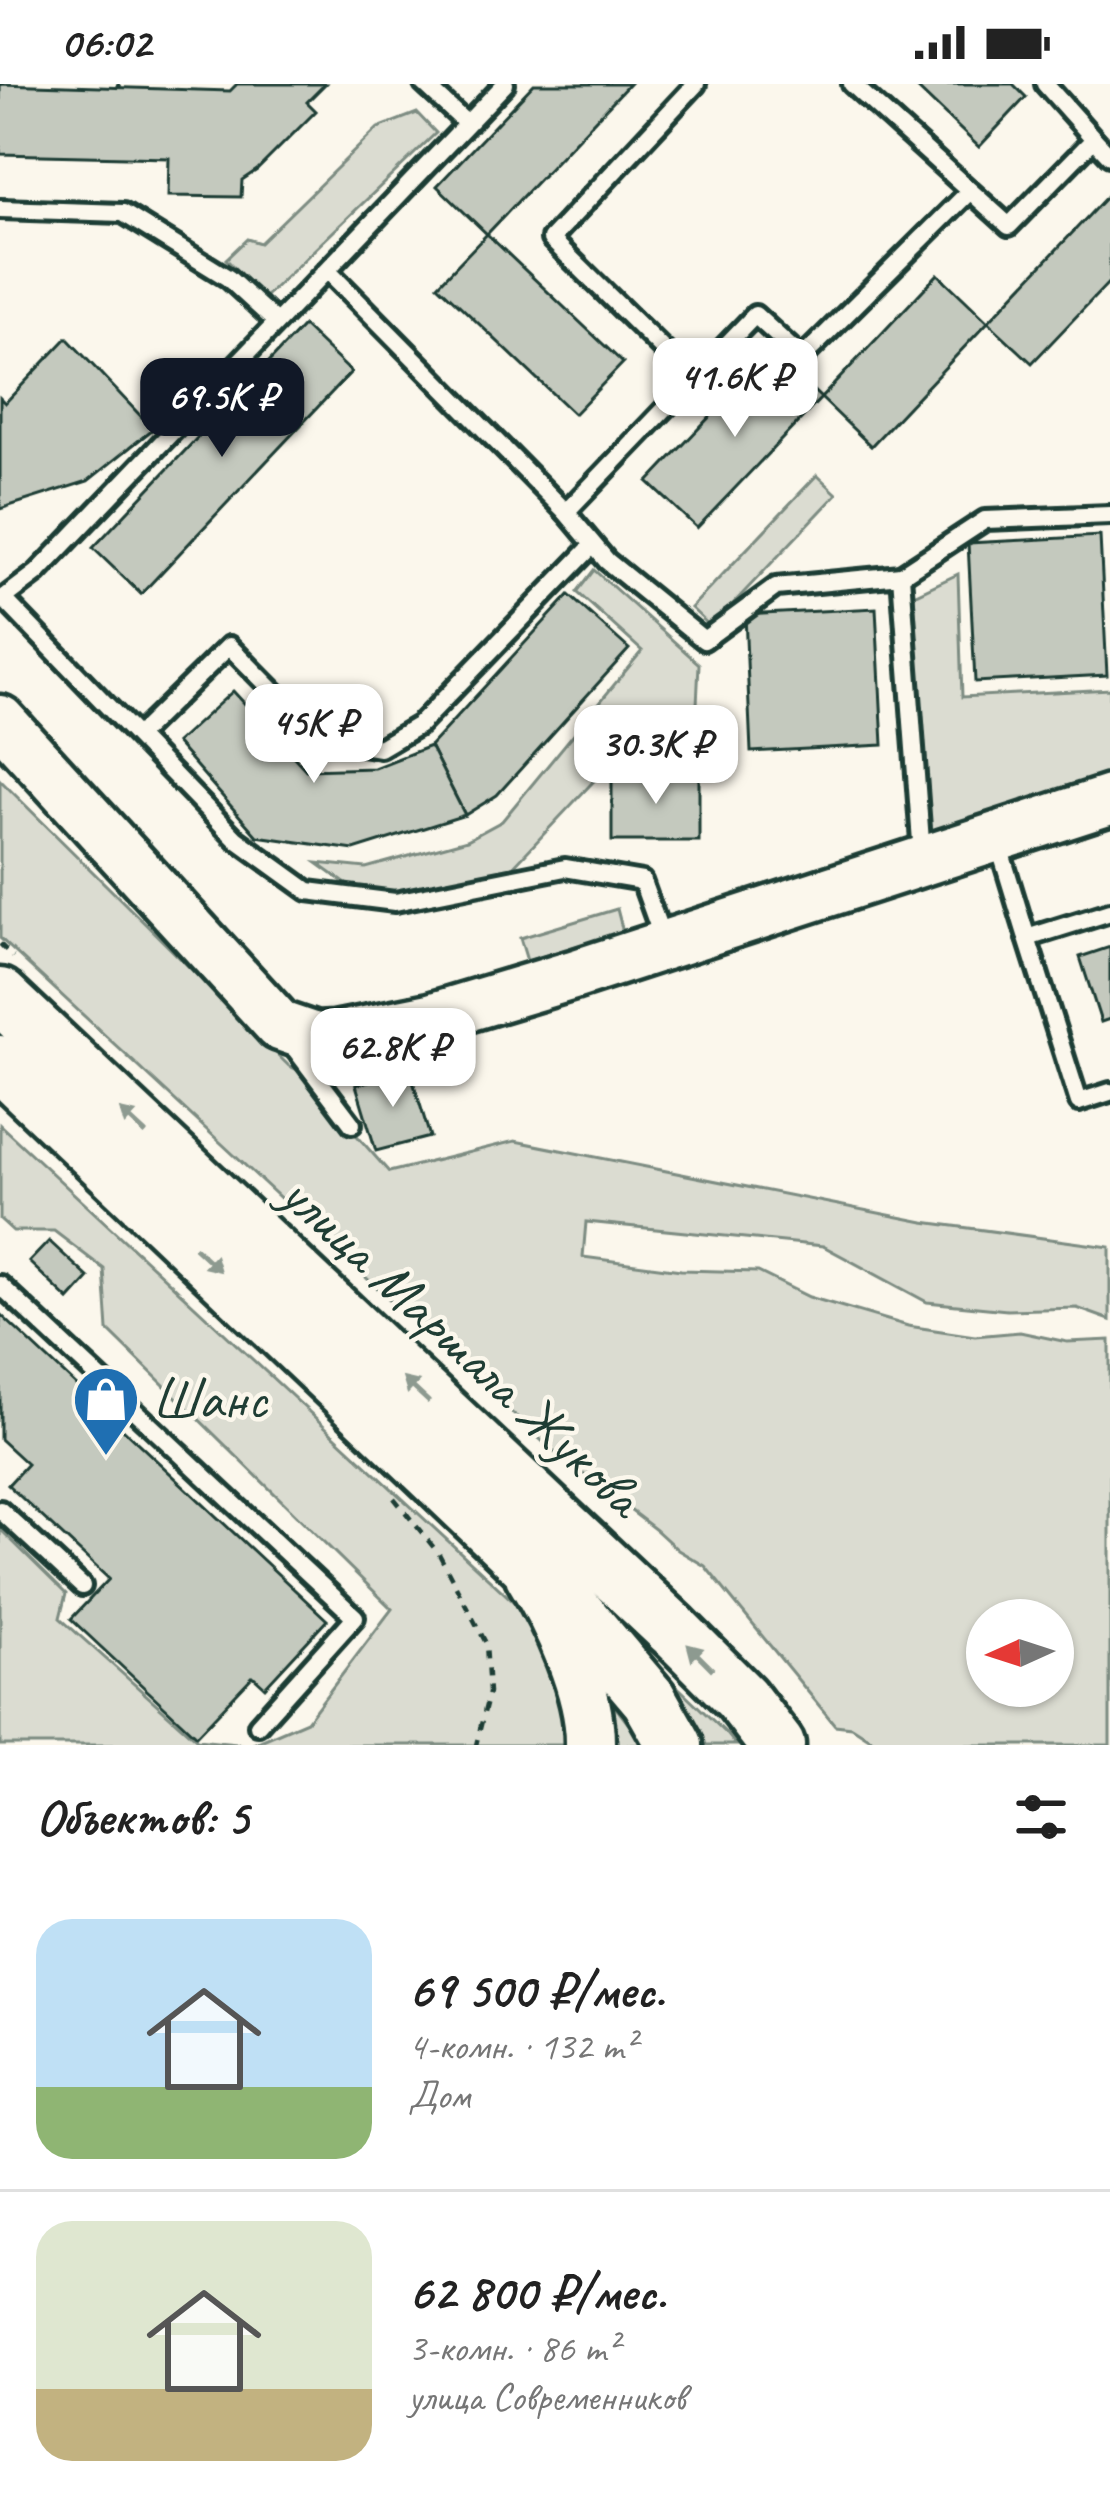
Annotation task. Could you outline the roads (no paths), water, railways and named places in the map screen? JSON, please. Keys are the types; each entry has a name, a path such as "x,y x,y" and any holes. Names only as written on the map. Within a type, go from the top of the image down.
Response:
{"main road":[{"name":"улица Маршала Жукова","path":"0,996 674,1630 741,1698 777,1745"},
{"name":"улица Маршала Жукова","path":"0,1063 567,1602 662,1722"}],"street":[{"path":"0,720 280,1027 315,1038 430,1018 1110,800"},
{"path":"511,1547 544,1599 572,1662 591,1727 590,1745"}],"lane":[{"path":"424,84 466,123"},
{"path":"505,84 37,573 2,600 236,839 308,891 395,902 565,868 642,881 665,945"},
{"path":"693,379 551,239 696,84"},
{"path":"852,84 1009,226 1094,139"},
{"path":"1045,84 1110,156"},
{"path":"566,512 755,315 802,358 969,192"},
{"path":"0,209 123,213 228,278 276,322"},
{"path":"328,271 566,512 607,561 704,640 776,587 901,575 985,520 1110,515"},
{"path":"137,736 229,646 320,738 380,748 419,725 593,545"},
{"path":"901,575 922,861"},
{"path":"995,837 1079,1102 1110,1092"},
{"path":"1027,938 1110,912"},
{"path":"280,1027 352,1124"},
{"path":"0,1286 355,1617 258,1725"},
{"path":"0,1510 82,1586"}],"place":[{"name":"Шанс","path":"106,1458"}]}
